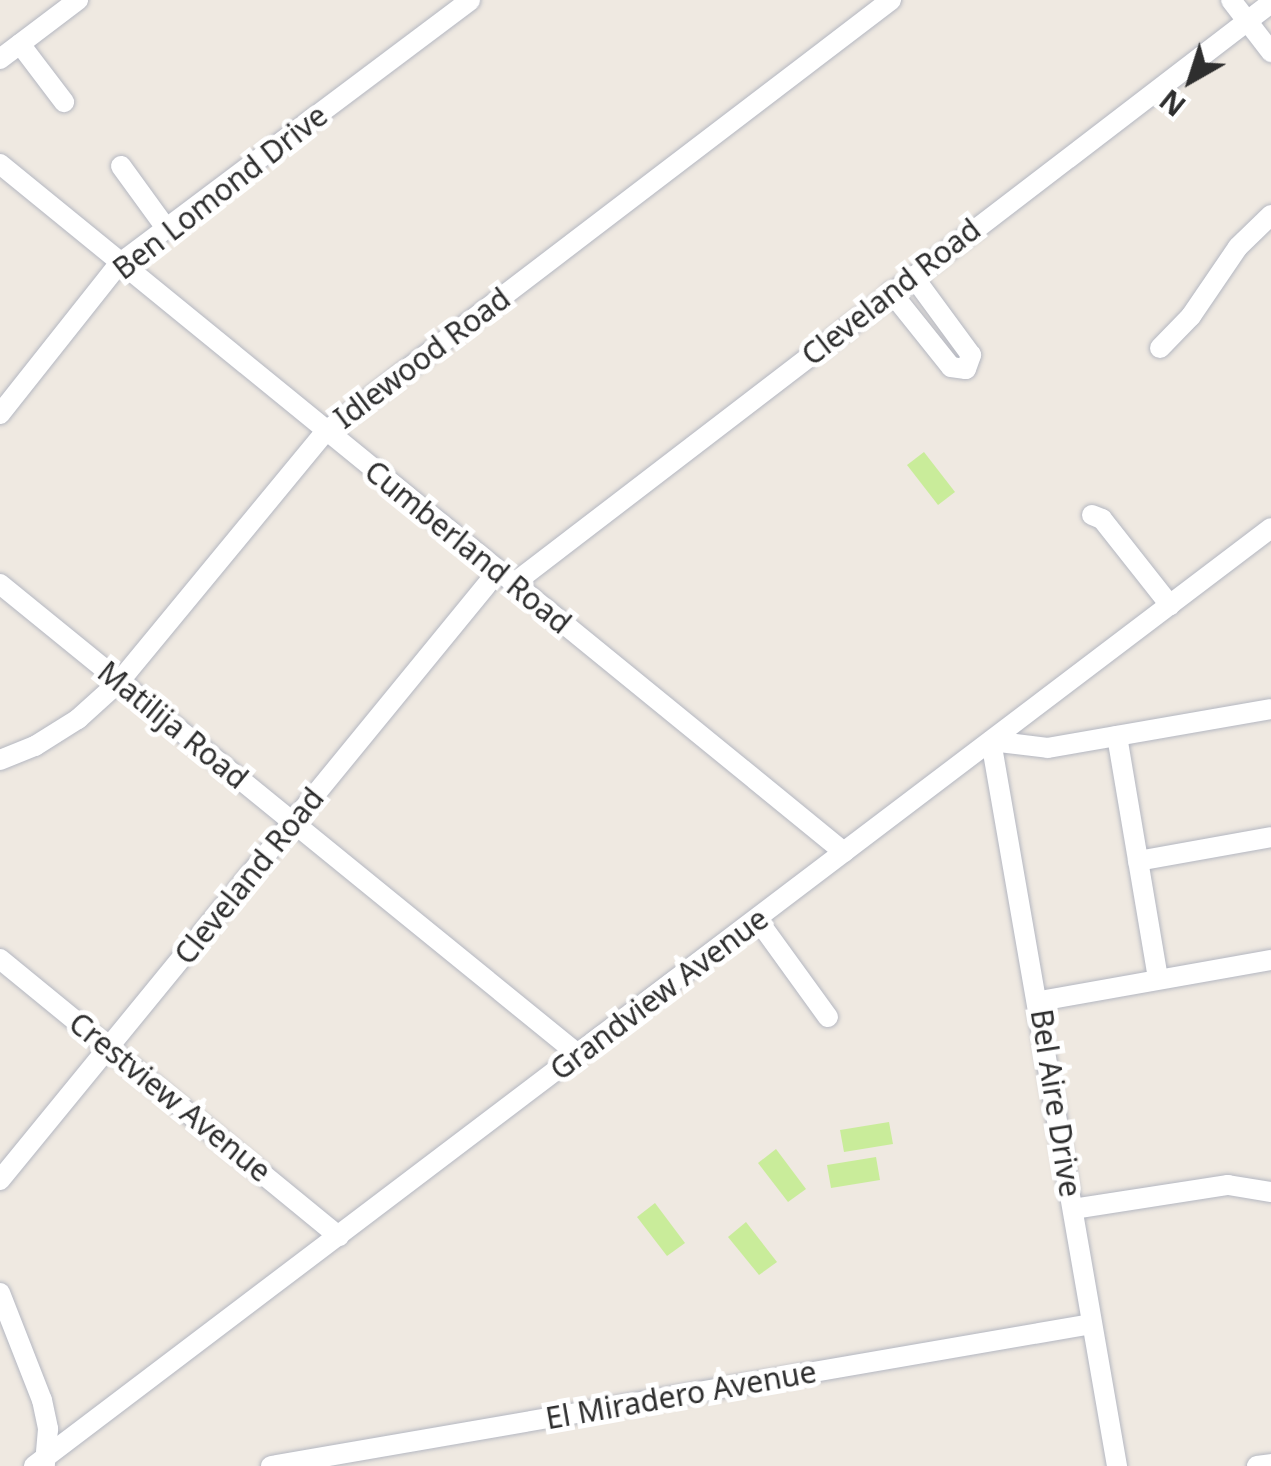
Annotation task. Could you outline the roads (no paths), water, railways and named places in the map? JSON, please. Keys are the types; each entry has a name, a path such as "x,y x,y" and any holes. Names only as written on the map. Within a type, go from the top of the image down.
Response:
{"street":[{"path":"0,59 78,0"},
{"name":"Ben Lomond Drive","path":"0,414 120,264 470,0"},
{"name":"Idlewood Road","path":"0,760 35,746 78,719 120,682 325,432 891,0"},
{"path":"1232,0 1271,52"},
{"name":"Cleveland Road","path":"0,1180 292,822 506,578 913,276 1271,2"},
{"path":"20,44 64,102"},
{"name":"Cumberland Road","path":"0,164 844,852"},
{"path":"120,166 166,228"},
{"path":"1160,348 1191,316 1238,246 1271,215"},
{"path":"891,292 951,368 966,370 971,355 913,276"},
{"path":"1092,514 1102,519 1170,604"},
{"name":"Grandview Avenue","path":"41,1464 1271,528"},
{"name":"Matilija Road","path":"0,584 579,1055"},
{"path":"992,742 1048,748 1271,708"},
{"path":"1117,736 1158,978"},
{"name":"Bel Aire Drive","path":"992,742 1118,1466"},
{"path":"1138,861 1271,838"},
{"path":"757,919 828,1017"},
{"name":"Crestview Avenue","path":"0,959 339,1236"},
{"path":"1040,1001 1271,960"},
{"path":"1073,1209 1228,1185 1271,1192"},
{"path":"0,1292 42,1400 48,1429 41,1464"},
{"name":"El Miradero Avenue","path":"271,1466 1091,1324"},
{"path":"1257,1466 1271,1464"}]}
